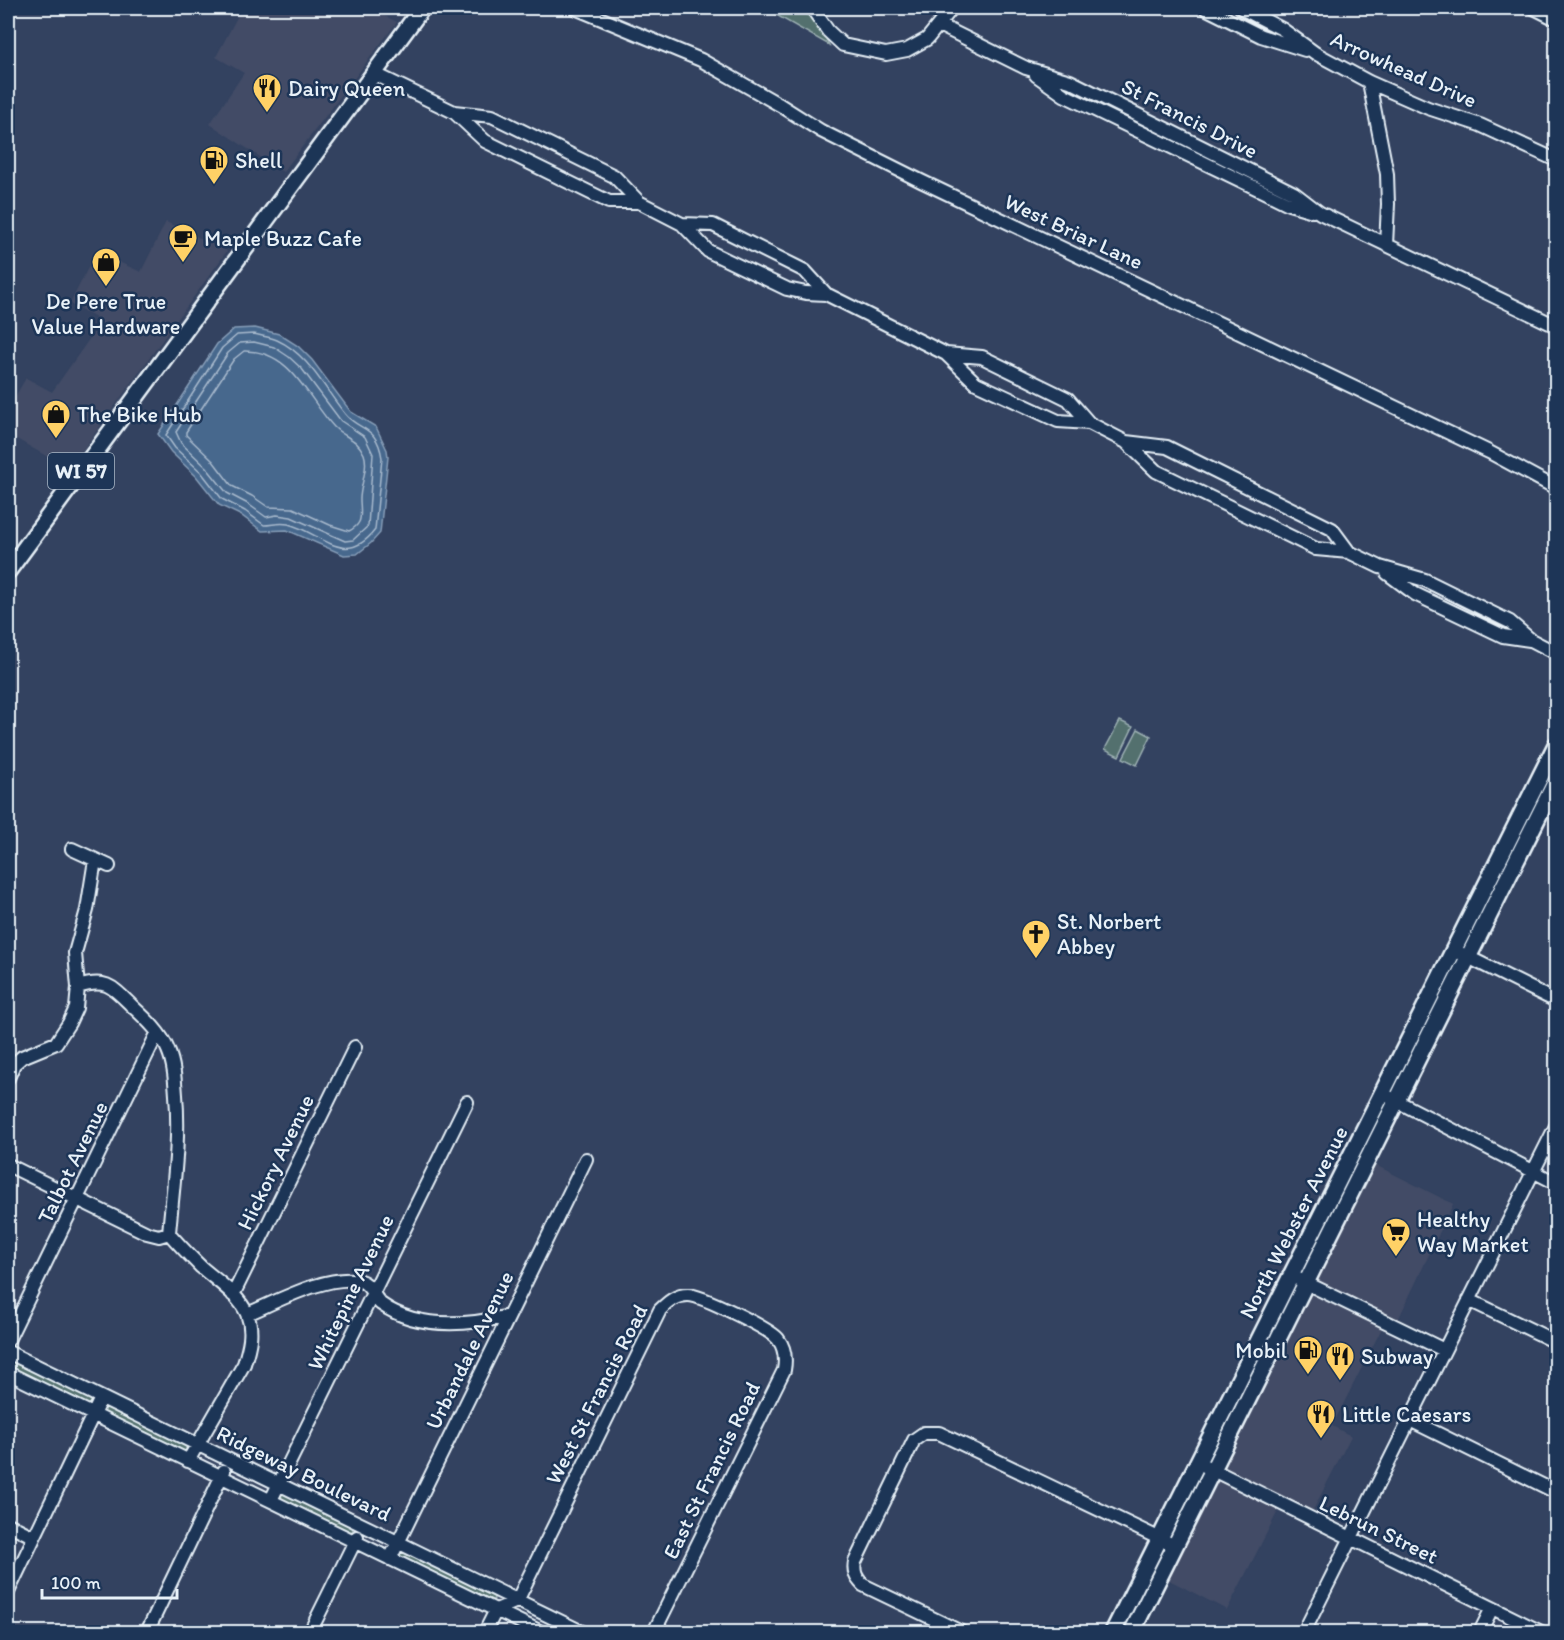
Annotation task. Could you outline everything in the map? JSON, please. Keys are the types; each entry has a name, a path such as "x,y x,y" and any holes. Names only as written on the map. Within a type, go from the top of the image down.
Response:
{"main road":[{"name":"WI 57","path":"8,571 422,8"},
{"name":"North Webster Avenue","path":"1113,1632 1556,748"},
{"name":"North Webster Avenue","path":"1132,1632 1557,781"}],"street":[{"name":"West Briar Lane","path":"575,8 701,60 841,141 1489,452 1557,488"},
{"path":"812,8 828,31 843,45 886,54 907,50 927,39 952,8"},
{"path":"1205,8 1261,36 1315,53"},
{"name":"Arrowhead Drive","path":"1241,8 1282,29 1315,53 1369,82 1428,108 1480,125 1557,160"},
{"path":"1534,8 1557,19"},
{"name":"St Francis Drive","path":"939,25 1026,68 1070,81 1294,194 1320,213 1557,326"},
{"path":"374,73 454,112 485,141 588,192 609,202 639,202"},
{"path":"1369,82 1387,174 1386,245"},
{"path":"454,112 492,117 614,176 639,202 682,224 708,251 718,256 787,289 826,294"},
{"path":"682,224 713,225 805,271 826,294 946,354 976,383 1059,421 1089,423"},
{"path":"946,354 982,357 1068,399 1089,423 1126,442 1156,471 1316,549 1349,552 1380,567 1415,594 1503,636 1531,640 1557,653"},
{"path":"1126,442 1167,447 1332,529 1349,552"},
{"path":"72,849 109,866"},
{"path":"8,1078 14,1064 22,1057 50,1047 62,1036 76,1008 78,987 75,954 87,910 94,860"},
{"path":"1454,950 1557,1001"},
{"path":"78,987 96,982 110,986 145,1018 167,1047 172,1063 178,1119 177,1156 169,1233 184,1251 233,1295 247,1314 250,1341 244,1364 196,1444 189,1461"},
{"name":"Talbot Avenue","path":"8,1340 157,1034"},
{"name":"Hickory Avenue","path":"233,1295 355,1047"},
{"path":"1382,1094 1557,1183"},
{"name":"Whitepine Avenue","path":"271,1500 467,1102"},
{"path":"1304,1632 1557,1126"},
{"name":"Urbandale Avenue","path":"390,1559 586,1159"},
{"path":"8,1165 147,1233 159,1236 169,1233"},
{"path":"1292,1276 1444,1350"},
{"path":"247,1314 314,1287 339,1281 362,1281 366,1283 379,1302 399,1313 431,1322 462,1324 509,1316"},
{"name":"West St Francis Road","path":"517,1601 660,1310 680,1296 698,1297 765,1329"},
{"path":"1469,1300 1557,1342"},
{"name":"East St Francis Road","path":"654,1632 784,1370 783,1347 773,1334 765,1329"},
{"name":"Ridgeway Boulevard","path":"8,1352 582,1632"},
{"name":"Ridgeway Boulevard","path":"8,1373 541,1632"},
{"path":"8,1592 101,1398"},
{"path":"1410,1420 1557,1492"},
{"path":"961,1632 863,1585 855,1575 855,1562 886,1496 914,1440 924,1432 935,1432 1175,1546"},
{"path":"147,1632 230,1461"},
{"name":"Lebrun Street","path":"1198,1462 1541,1632"},
{"path":"8,1524 34,1537"},
{"path":"310,1632 362,1525"},
{"path":"485,1632 496,1610 517,1601"},
{"path":"1480,1632 1492,1608"}],"shaded area":[{"path":"242,8 368,8 397,22 283,172 210,124 244,73 216,57"},
{"path":"166,222 227,251 69,469 8,434 8,409 26,378 52,392 102,321 70,304 96,252 141,272"},
{"path":"1361,1158 1453,1204 1395,1326 1385,1322 1332,1426 1351,1436 1309,1518 1281,1505 1227,1610 1154,1572"}],"green space":[{"path":"764,8 806,8 820,27 829,45"},
{"path":"1120,721 1133,727 1119,756 1105,749"},
{"path":"1138,729 1151,736 1137,765 1123,758"},
{"path":"9,1358 90,1398 91,1405 87,1406 8,1367"},
{"path":"106,1407 186,1445 186,1451 183,1452 103,1413"},
{"path":"282,1494 352,1526 353,1530 350,1533 281,1500"},
{"path":"402,1551 493,1595 494,1599 491,1602 400,1558 399,1554"}],"water":[{"path":"255,328 279,334 298,346 312,360 351,412 376,427 387,450 380,533 357,554 344,555 287,530 262,531 242,516 219,505 196,476 171,452 158,434 217,344 234,329"}],"place":[{"name":"Dairy Queen","path":"267,114"},
{"name":"Shell","path":"214,186"},
{"name":"Maple Buzz Cafe","path":"183,264"},
{"name":"De Pere True Value Hardware","path":"106,288"},
{"name":"The Bike Hub","path":"56,440"},
{"name":"St. Norbert Abbey","path":"1036,960"},
{"name":"Healthy Way Market","path":"1396,1258"},
{"name":"Mobil","path":"1308,1376"},
{"name":"Subway","path":"1340,1382"},
{"name":"Little Caesars","path":"1321,1440"}]}
